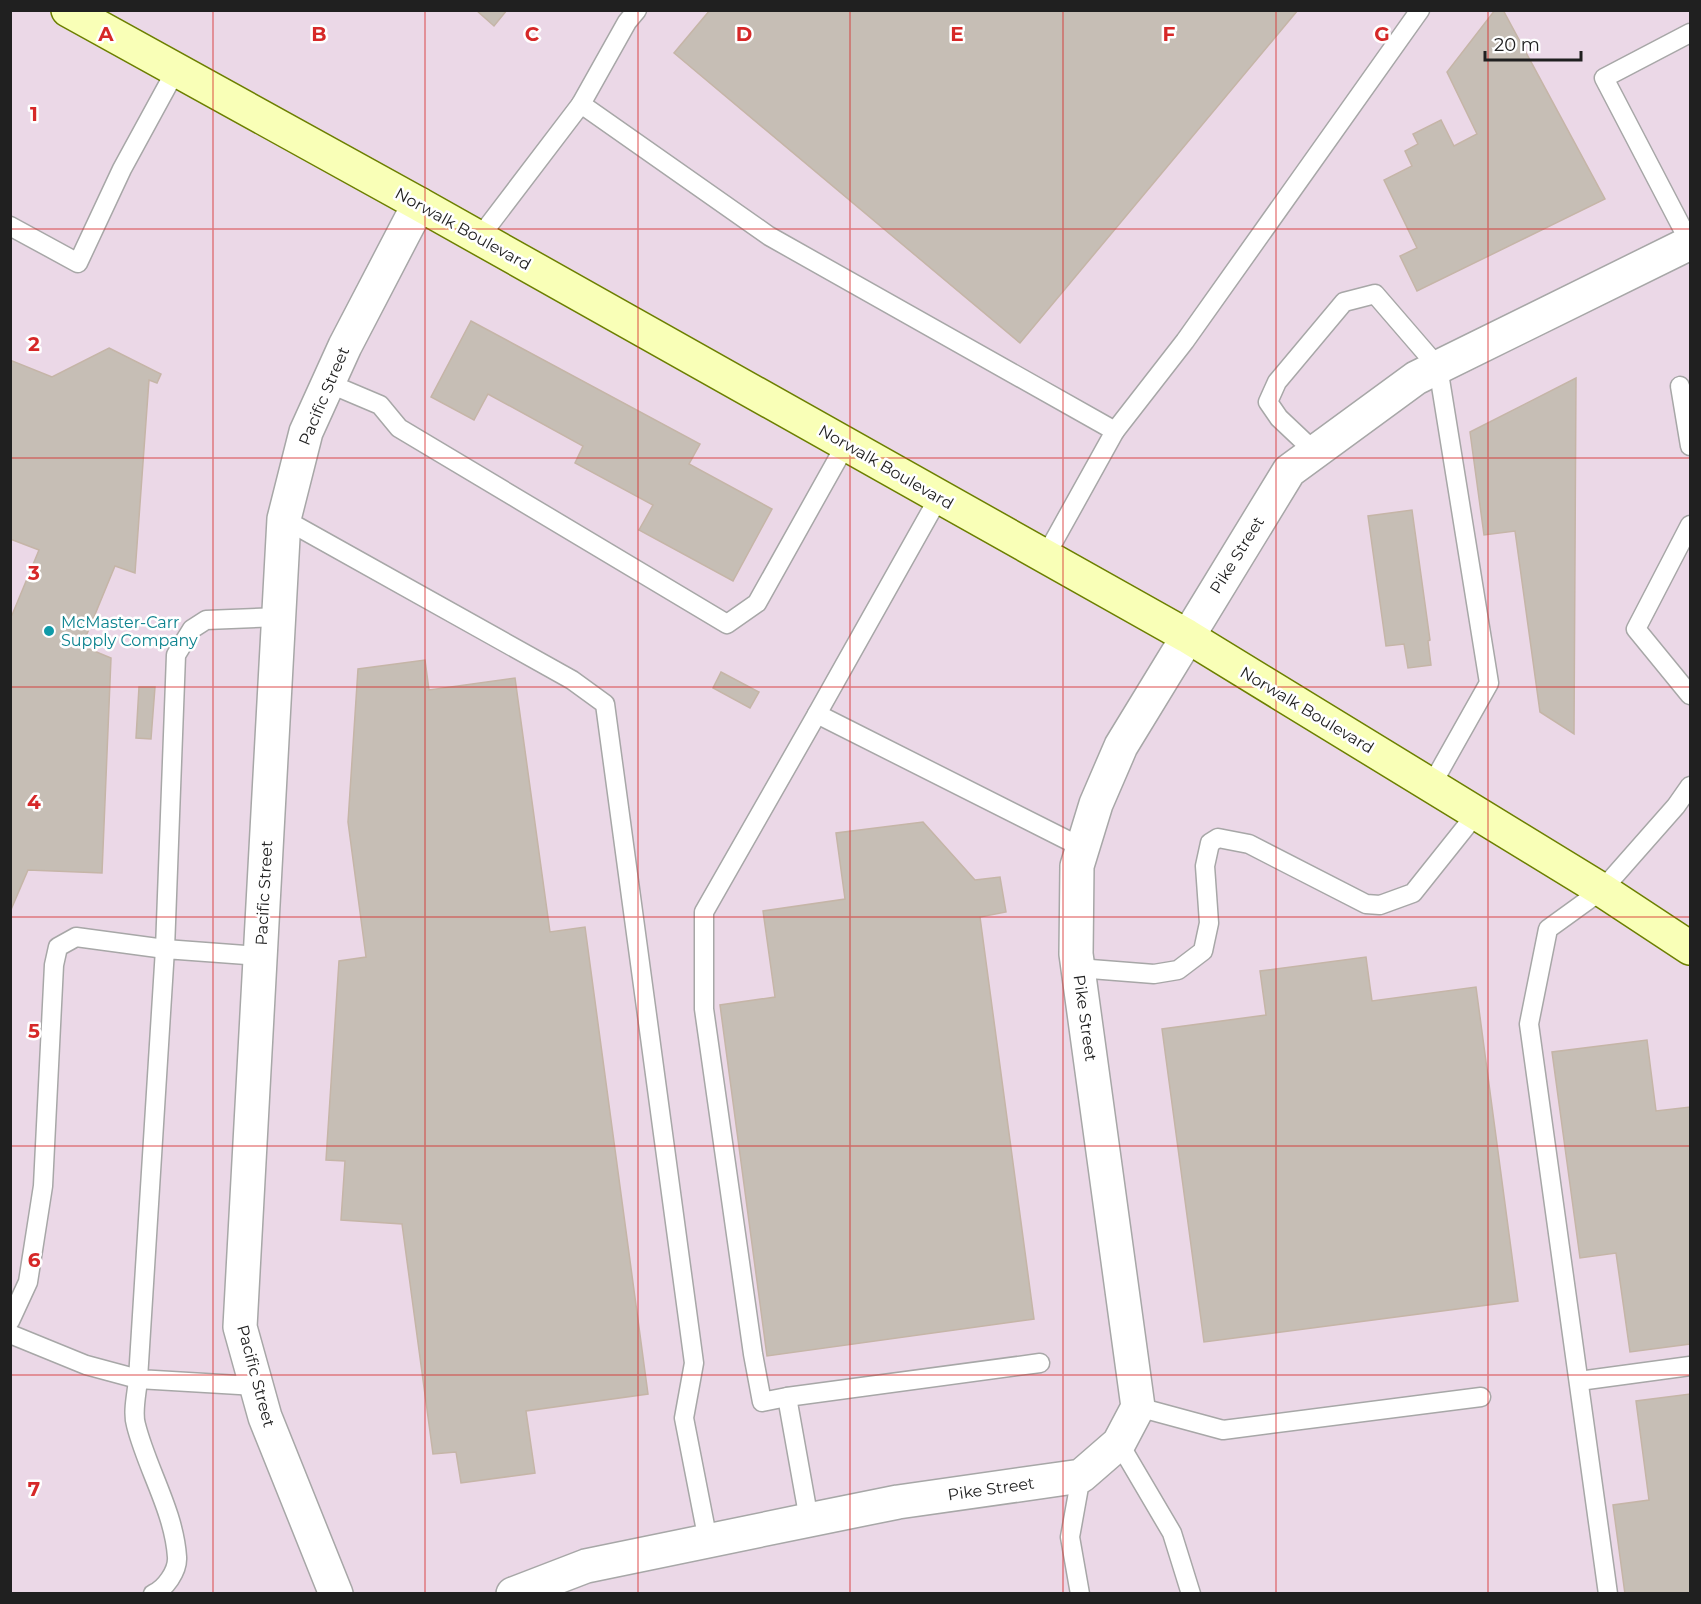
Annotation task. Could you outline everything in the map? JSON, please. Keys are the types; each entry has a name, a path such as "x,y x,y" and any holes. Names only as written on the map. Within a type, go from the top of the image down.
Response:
{"main road":[{"name":"Norwalk Boulevard","path":"68,10 419,204 1187,636 1602,890 1690,948"}],"street":[{"name":"Pacific Street","path":"336,1593 265,1418 240,1328 284,519 306,432 328,383 419,204"},
{"name":"Pike Street","path":"1138,1407 1076,954 1077,866 1096,804 1121,747 1288,471 1416,378 1690,243"},
{"path":"1081,1476 1119,1443 1138,1407"},
{"name":"Pike Street","path":"513,1593 586,1566 809,1520 898,1502 1081,1476"}],"lane":[{"path":"479,238 581,104 627,22 637,10"},
{"path":"1045,557 1115,431 1185,340 1419,10"},
{"path":"1690,33 1604,78 1690,243"},
{"path":"10,226 78,263 122,169 176,70"},
{"path":"581,104 769,236 1115,431"},
{"path":"1315,452 1280,418 1268,402 1277,382 1344,302 1375,294 1438,367 1489,683 1431,786"},
{"path":"328,383 380,405 399,428 728,624 757,603 846,444"},
{"path":"1680,386 1690,446"},
{"path":"939,497 704,912 704,1008 753,1354 762,1402 1040,1363"},
{"path":"284,519 572,680 605,704 694,1363 684,1418 708,1541"},
{"path":"1690,525 1636,629 1690,695"},
{"path":"153,1593 160,1591 168,1582 178,1560 171,1524 135,1423 165,949 176,655 192,628 206,620 279,617"},
{"path":"817,714 1083,848"},
{"path":"1608,1593 1529,1024 1548,929 1602,890 1676,806 1690,786"},
{"path":"1078,968 1154,974 1178,970 1203,951 1209,923 1205,866 1210,843 1218,838 1250,844 1366,904 1380,905 1413,893 1476,814"},
{"path":"10,1322 28,1282 43,1186 54,965 58,947 76,937 165,949 260,956"},
{"path":"10,1334 86,1365 138,1379 256,1386"},
{"path":"1579,1381 1690,1366"},
{"path":"1138,1407 1223,1430 1481,1397"},
{"path":"787,1398 809,1520"},
{"path":"1119,1443 1172,1533 1191,1593"},
{"path":"1080,1593 1070,1537 1081,1476"}],"shaded area":[{"path":"11,11 1690,11 1690,1593 11,1593"}],"building":[{"path":"476,10 507,10 494,26"},
{"path":"710,10 1298,10 1020,343 674,53"},
{"path":"1495,10 1503,10 1605,199 1417,291 1400,256 1417,248 1384,180 1412,166 1405,151 1418,144 1413,134 1441,120 1454,146 1477,134 1447,72"},
{"path":"471,321 700,444 689,464 772,509 733,581 639,530 653,505 575,463 583,446 488,394 474,420 431,397"},
{"name":"McMaster-Carr Supply Company","path":"109,348 161,374 157,383 149,380 135,573 115,566 82,646 111,658 102,873 28,870 10,912 10,615 12,615 39,550 10,539 10,360 52,377"},
{"path":"1576,378 1574,734 1540,712 1515,531 1484,535 1470,432"},
{"path":"1412,510 1430,640 1428,641 1431,665 1408,668 1404,644 1386,646 1368,516"},
{"path":"425,660 429,690 515,678 550,932 585,927 648,1394 526,1411 535,1473 461,1483 456,1452 433,1454 402,1224 341,1220 345,1161 326,1160 339,961 366,957 348,822 358,669"},
{"path":"721,672 759,692 750,708 713,688"},
{"path":"139,687 155,687 151,739 136,738"},
{"path":"923,822 975,880 1000,877 1006,912 980,917 1034,1319 767,1356 720,1005 775,997 763,911 845,899 836,833"},
{"path":"1366,957 1372,1001 1476,987 1518,1301 1204,1342 1162,1029 1266,1015 1260,971"},
{"path":"1647,1040 1656,1111 1690,1107 1690,1344 1630,1352 1616,1253 1580,1258 1552,1052"},
{"path":"1690,1394 1690,1594 1625,1594 1613,1505 1649,1500 1636,1401"}],"place":[{"name":"McMaster-Carr Supply Company","path":"49,631"}]}
